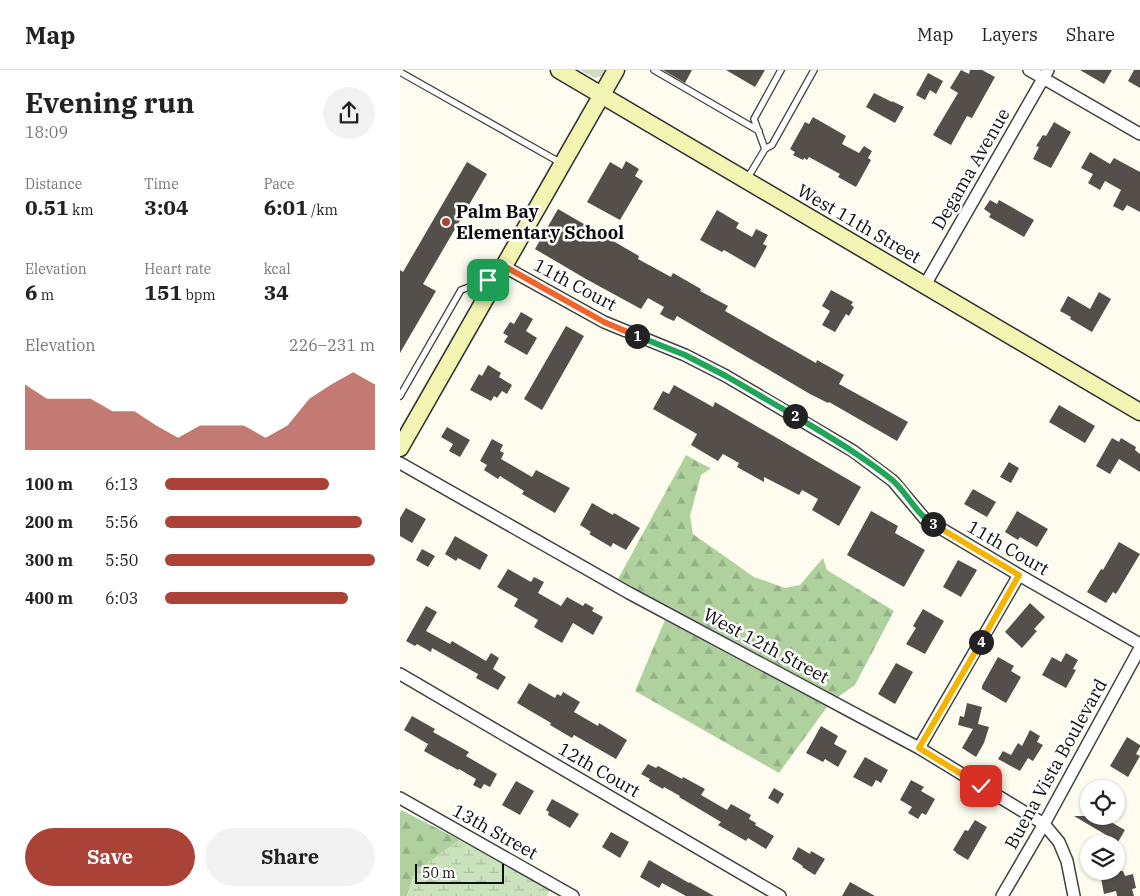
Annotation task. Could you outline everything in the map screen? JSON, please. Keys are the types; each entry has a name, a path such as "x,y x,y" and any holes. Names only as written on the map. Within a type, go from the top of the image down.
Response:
{"main road":[{"name":"West 11th Street","path":"559,70 1140,412"},
{"path":"400,448 616,70"}],"street":[{"path":"1029,70 1046,74 1140,134"},
{"name":"Degama Avenue","path":"925,285 1046,74"},
{"name":"11th Court","path":"504,266 604,322 685,355 726,376 845,446 893,481 925,519 1140,646"},
{"name":"West 12th Street","path":"400,462 629,593 919,748 1044,824 1059,842 1067,861 1074,896"},
{"path":"919,748 1019,575"},
{"name":"Buena Vista Boulevard","path":"1002,896 1044,824 1140,646"},
{"name":"12th Court","path":"400,674 780,896"},
{"name":"13th Street","path":"400,798 573,896"}],"lane":[{"path":"654,70 758,131"},
{"path":"765,149 754,119 781,70"},
{"path":"746,181 765,149 772,145 814,70"},
{"path":"400,72 563,164"},
{"path":"400,396 461,290 488,280 494,283"}],"green space":[{"path":"580,70 606,70 602,76 595,78"},
{"path":"686,455 711,468 701,475 690,516 693,534 754,577 785,588 800,585 823,558 827,570 894,611 855,685 838,697 618,579"},
{"path":"665,620 827,707 779,773 635,691"},
{"path":"401,810 460,840 415,872 407,896 400,896"},
{"path":"460,840 551,888 547,896 407,896 415,872"}],"building":[{"path":"663,70 692,70 685,83"},
{"path":"726,70 765,70 755,87"},
{"path":"961,70 969,74 970,70 982,70 995,77 972,118 967,116 951,145 933,135 958,93 950,88"},
{"path":"1080,70 1112,70 1104,84"},
{"path":"1134,70 1140,70 1140,88 1128,81"},
{"path":"928,73 943,81 936,94 930,90 925,100 916,95"},
{"path":"874,93 904,107 895,123 866,107"},
{"path":"813,117 846,136 842,144 859,153 864,146 872,151 868,158 871,160 856,187 838,177 840,174 809,157 807,160 804,158 803,160 793,155 795,152 790,149 805,122 809,124"},
{"path":"1054,122 1071,132 1051,168 1033,159 1039,147 1036,146 1043,135 1046,136"},
{"path":"1090,152 1110,164 1114,158 1140,172 1140,212 1127,205 1123,211 1113,206 1121,190 1105,181 1100,190 1088,183 1093,174 1081,168"},
{"path":"626,161 639,169 635,176 643,181 620,220 587,202 610,162 622,169"},
{"name":"Palm Bay Elementary School","path":"467,162 487,174 423,284 436,291 400,353 400,270 403,272"},
{"path":"990,200 997,204 999,200 1034,220 1024,237 989,217 991,214 984,209"},
{"path":"558,209 639,256 638,259 671,277 673,273 701,289 700,291 728,306 725,311 816,363 817,360 844,375 839,384 908,422 897,441 829,402 810,394 677,316 674,321 660,314 664,307 648,298 641,309 535,249"},
{"path":"717,210 739,223 736,228 752,237 756,229 768,235 763,244 767,246 755,268 724,250 722,252 700,240"},
{"path":"831,290 853,302 851,305 854,307 849,316 846,314 835,332 822,325 830,311 822,306"},
{"path":"1099,292 1111,299 1092,332 1060,311 1068,296 1090,309"},
{"path":"521,312 533,319 526,331 537,338 527,355 504,342 508,336 503,333 510,322 514,324"},
{"path":"566,326 584,336 542,410 524,399"},
{"path":"488,365 501,373 499,377 512,385 507,394 502,391 497,398 494,396 491,401 470,390 479,374 482,376"},
{"path":"674,385 713,407 715,402 861,487 839,526 812,510 818,499 802,490 799,495 764,477 764,482 737,467 739,463 723,454 718,461 691,445 697,434 653,409 663,391 669,394"},
{"path":"1059,405 1095,426 1085,443 1049,422"},
{"path":"447,427 470,440 460,457 449,451 453,444 441,437"},
{"path":"1112,438 1119,442 1121,438 1136,447 1135,450 1140,454 1140,472 1119,459 1110,474 1096,466"},
{"path":"492,439 503,445 500,451 504,453 501,459 532,477 536,470 570,488 555,513 522,494 524,491 500,476 498,479 484,470 487,465 480,461"},
{"path":"1009,462 1019,468 1011,483 1000,477"},
{"path":"973,489 996,502 987,517 964,504"},
{"path":"592,503 640,528 626,550 613,543 611,547 589,534 591,532 580,525"},
{"path":"406,508 426,519 412,543 400,536 400,518"},
{"path":"871,511 898,526 895,533 925,550 904,587 847,555"},
{"path":"1017,511 1048,529 1037,547 1020,537 1018,540 1005,532"},
{"path":"455,536 488,555 480,570 458,558 456,561 445,554"},
{"path":"1119,542 1140,554 1116,594 1113,592 1106,603 1087,592 1101,569 1103,570"},
{"path":"422,549 435,556 428,567 416,560"},
{"path":"958,560 977,570 961,597 943,587"},
{"path":"508,569 531,582 534,577 544,582 538,593 561,606 567,597 583,606 585,603 594,608 592,611 603,617 593,635 573,623 562,643 534,627 538,620 514,606 518,599 497,587"},
{"path":"1030,603 1045,617 1034,629 1037,631 1022,648 1005,632"},
{"path":"426,606 437,612 426,631 450,644 452,641 486,661 491,653 499,658 493,669 506,677 498,690 476,678 478,674 432,648 431,652 417,644 415,646 406,641"},
{"path":"923,609 944,621 925,654 906,644 916,628 913,626"},
{"path":"1066,653 1078,660 1073,669 1076,670 1066,688 1042,675 1052,657 1061,662"},
{"path":"998,657 1014,666 1011,671 1021,677 1006,703 982,689"},
{"path":"896,663 913,672 895,704 878,694"},
{"path":"529,683 555,698 557,694 561,696 563,692 580,702 574,712 598,726 599,723 627,740 616,759 574,735 572,738 517,703"},
{"path":"967,703 982,707 978,724 989,727 984,743 976,757 962,748 973,729 958,725 960,716 964,717"},
{"path":"412,716 435,729 433,732 469,752 466,756 497,774 490,787 484,784 481,789 473,785 476,779 424,751 428,744 404,730"},
{"path":"821,726 838,736 834,744 847,751 838,767 825,759 823,762 806,753"},
{"path":"1030,730 1040,736 1037,742 1043,745 1033,761 1028,758 1020,771 998,759 1003,751 1011,755 1018,743 1022,746"},
{"path":"1127,737 1140,745 1136,754 1140,756 1128,777 1110,766"},
{"path":"865,757 888,770 881,783 876,780 872,787 853,777"},
{"path":"648,764 656,768 658,766 705,789 701,795 727,810 731,804 751,815 749,819 756,823 755,825 774,836 766,849 748,838 746,841 718,825 721,822 680,796 649,781 650,779 641,774"},
{"path":"911,780 924,787 921,791 935,799 926,815 922,813 918,819 908,813 912,807 900,800"},
{"path":"516,781 534,791 520,815 502,805"},
{"path":"774,788 784,794 778,804 768,798"},
{"path":"552,799 579,814 570,828 548,815 549,812 546,810"},
{"path":"975,820 987,827 968,860 953,850 965,830 968,831"},
{"path":"1089,825 1116,825 1125,830 1122,835 1106,835"},
{"path":"611,832 629,842 620,858 602,847"},
{"path":"798,847 810,854 811,851 825,859 815,875 792,859"},
{"path":"649,860 714,896 686,896 662,883 659,888 640,877"},
{"path":"1133,874 1136,888 1132,889 1134,896 1117,896 1116,891 1104,894 1101,880 1125,880 1125,876"},
{"path":"850,882 875,896 842,896"}],"place":[{"name":"Palm Bay Elementary School","path":"446,222"}],"route":[{"path":"488,280 494,283 504,266 604,322 685,355 726,376 853,451 893,481 925,519 1019,575 919,748 981,786"}]}
